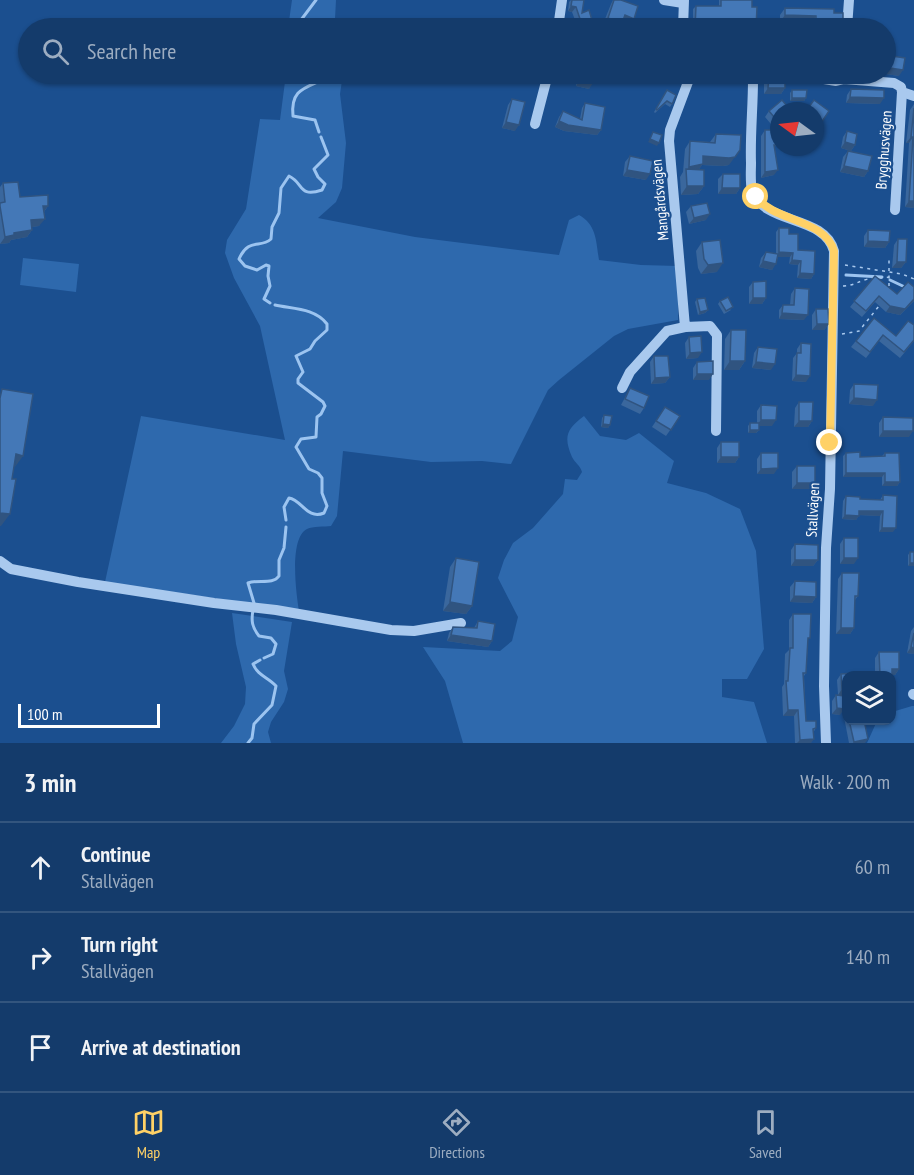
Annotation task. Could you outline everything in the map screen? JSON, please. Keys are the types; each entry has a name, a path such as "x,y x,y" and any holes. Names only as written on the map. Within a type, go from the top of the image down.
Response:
{"street":[{"path":"559,18 562,0"},
{"path":"664,0 684,2 683,18"},
{"path":"848,18 849,0"},
{"path":"535,124 545,84"},
{"name":"Mangårdsvägen","path":"685,327 669,135 688,84"},
{"name":"Stallvägen","path":"753,84 752,190 759,201 771,210 824,235 832,244 834,261 830,489 826,532 824,679 826,743"},
{"name":"Brygghusvägen","path":"895,210 902,92 901,87 896,84"},
{"name":"Brygghusvägen","path":"902,92 914,96"},
{"path":"622,388 630,372 667,331 685,327 710,326 717,335 716,431"},
{"path":"0,561 11,569 68,580 264,608 364,627 404,632 461,623"}],"path":[{"path":"889,257 889,292"},
{"path":"834,261 850,266 902,274 914,279"},
{"path":"833,286 852,286 869,278 889,277"},
{"path":"832,334 859,331 882,304"}],"shaded area":[{"path":"292,0 336,0 335,18 289,18"},
{"path":"285,84 342,84 340,94 346,143 342,188 336,202 318,218 415,237 559,255 569,220 579,215 592,229 599,260 641,265 678,266 678,320 628,329 614,336 559,380 548,390 511,464 482,461 431,462 343,451 337,516 331,526 307,529 301,534 298,543 295,567 299,611 105,582 141,416 285,440 260,326 234,278 225,253 227,240 246,209 260,119 280,120"},
{"path":"23,258 79,264 76,292 20,285"},
{"path":"584,416 600,436 626,440 639,433 674,461 667,483 706,493 740,509 756,551 764,649 747,679 722,679 722,697 754,702 767,743 463,743 445,681 423,647 500,651 512,641 518,617 498,578 513,543 533,528 563,494 565,479 577,480 582,472 572,457 567,438 570,429"},
{"path":"232,613 292,622 284,671 288,689 284,702 271,722 268,732 271,743 221,743 234,726 245,704 246,687 236,644"},
{"path":"914,706 914,743 867,743 875,725 896,725 896,711"}],"building":[{"path":"572,0 584,0 582,13 589,10 591,18 580,18 576,7 571,6"},
{"path":"614,0 638,6 634,18 625,15 624,18 608,18"},
{"path":"721,0 752,0 752,7 757,7 756,18 695,18 696,6 721,6"},
{"path":"785,8 834,9 834,13 843,13 843,18 816,18 816,16 785,15"},
{"path":"896,57 905,58 903,70 896,69"},
{"path":"768,84 785,84 785,88 768,88"},
{"path":"851,89 884,90 884,98 850,97"},
{"path":"667,90 676,95 672,104 667,101 657,110 656,109"},
{"path":"792,90 807,90 806,98 792,98"},
{"path":"512,99 525,102 519,125 506,122"},
{"path":"585,103 605,107 601,130 568,125 559,121 563,111 582,120"},
{"path":"824,107 829,111 824,118"},
{"path":"914,108 914,201 909,201 913,137 911,137"},
{"path":"765,130 770,130 770,156 776,156 778,170 765,172"},
{"path":"847,131 857,134 855,145 845,142"},
{"path":"653,132 662,135 659,143 650,139"},
{"path":"716,134 741,135 740,150 735,157 703,156 703,164 689,167 690,141 715,143"},
{"path":"848,151 872,156 868,171 844,166"},
{"path":"630,156 653,161 650,174 627,170"},
{"path":"686,169 704,170 704,186 687,186"},
{"path":"723,174 740,174 740,188 722,188"},
{"path":"18,182 20,197 48,195 48,206 43,206 45,219 31,220 32,230 5,237 0,206 0,203 5,202 3,183"},
{"path":"707,203 710,214 694,218 691,206"},
{"path":"779,228 789,228 789,234 798,234 798,250 815,251 814,274 800,273 801,261 792,260 793,253 779,252"},
{"path":"868,230 890,231 889,242 868,241"},
{"path":"898,239 907,239 906,262 897,262"},
{"path":"720,240 723,263 708,265 704,259 702,242"},
{"path":"766,252 778,254 776,264 763,261"},
{"path":"875,276 897,294 908,282 914,287 914,299 905,309 890,306 879,296 866,311 854,301"},
{"path":"766,281 766,298 753,298 753,282"},
{"path":"795,288 809,289 808,315 782,313 783,305 794,305"},
{"path":"728,297 733,307 726,311 720,301"},
{"path":"705,298 708,310 700,312 697,299"},
{"path":"816,309 828,309 829,324 817,324"},
{"path":"874,318 896,336 908,321 914,325 914,340 904,352 883,335 870,352 856,341"},
{"path":"731,330 746,330 745,361 730,361"},
{"path":"701,336 702,352 690,353 689,337"},
{"path":"801,343 811,344 810,376 796,375 797,353 801,353"},
{"path":"758,347 777,349 775,364 756,362"},
{"path":"654,356 668,356 670,377 655,378"},
{"path":"713,361 713,374 697,374 697,362"},
{"path":"854,384 878,385 877,400 854,398"},
{"path":"630,388 649,396 644,408 625,399"},
{"path":"2,389 33,394 23,456 16,454 12,479 16,479 10,514 0,513 0,398"},
{"path":"799,402 813,402 812,421 799,421"},
{"path":"761,405 777,406 776,420 761,420"},
{"path":"665,407 680,416 671,430 656,421"},
{"path":"604,415 612,416 610,425 603,424"},
{"path":"883,417 913,418 913,431 883,431"},
{"path":"750,423 759,423 759,430 750,430"},
{"path":"721,442 739,442 739,457 721,457"},
{"path":"860,452 860,457 899,453 900,482 885,482 885,473 846,473 846,453"},
{"path":"761,453 778,453 778,468 761,469"},
{"path":"797,466 815,466 815,483 797,483"},
{"path":"883,495 897,496 896,528 882,528 883,511 859,511 859,516 845,515 846,496 883,500"},
{"path":"844,538 858,538 858,558 844,558"},
{"path":"795,544 818,545 818,560 795,560"},
{"path":"910,552 914,552 914,563 910,563"},
{"path":"456,558 479,562 472,606 450,602"},
{"path":"842,573 859,573 858,596 855,596 854,628 841,628"},
{"path":"795,581 816,582 816,597 794,596"},
{"path":"793,614 811,614 806,673 803,673 806,721 816,721 816,728 813,729 814,739 800,740 798,710 788,710 786,681 788,681 790,648 793,648"},
{"path":"478,621 495,624 492,641 451,635 453,627 477,628"},
{"path":"879,652 899,652 899,669 880,671"},
{"path":"836,695 842,696 842,709 837,708"},
{"path":"850,725 865,725 868,739 854,742"}],"waterway":[{"path":"302,18 316,0"},
{"path":"313,84 297,94 294,99 293,116 315,120 319,132"},
{"path":"270,303 264,299 270,286 269,266 266,265 257,270 245,266 239,259 247,248 271,239 272,227 279,213 281,188 289,176 305,191 322,190 325,184 314,169 328,155 321,137"},
{"path":"846,275 882,277"},
{"path":"890,280 907,288"},
{"path":"275,305 310,312 327,324 327,330 310,349 296,356 303,372 298,383 325,406 317,417 316,437 301,439 296,447 309,469 318,473 322,478 322,493 327,506 324,513 313,514 289,498 284,507 286,520"},
{"path":"254,603 248,583 269,581 279,576 279,560 284,548 286,527"},
{"path":"253,610 253,624 259,636 271,638 276,644 273,654 264,658"},
{"path":"248,743 252,738 254,724 272,705 276,686 255,668 253,664 260,660"}],"route":[{"path":"756,197 771,210 819,231 832,244 834,251 830,443"}]}
